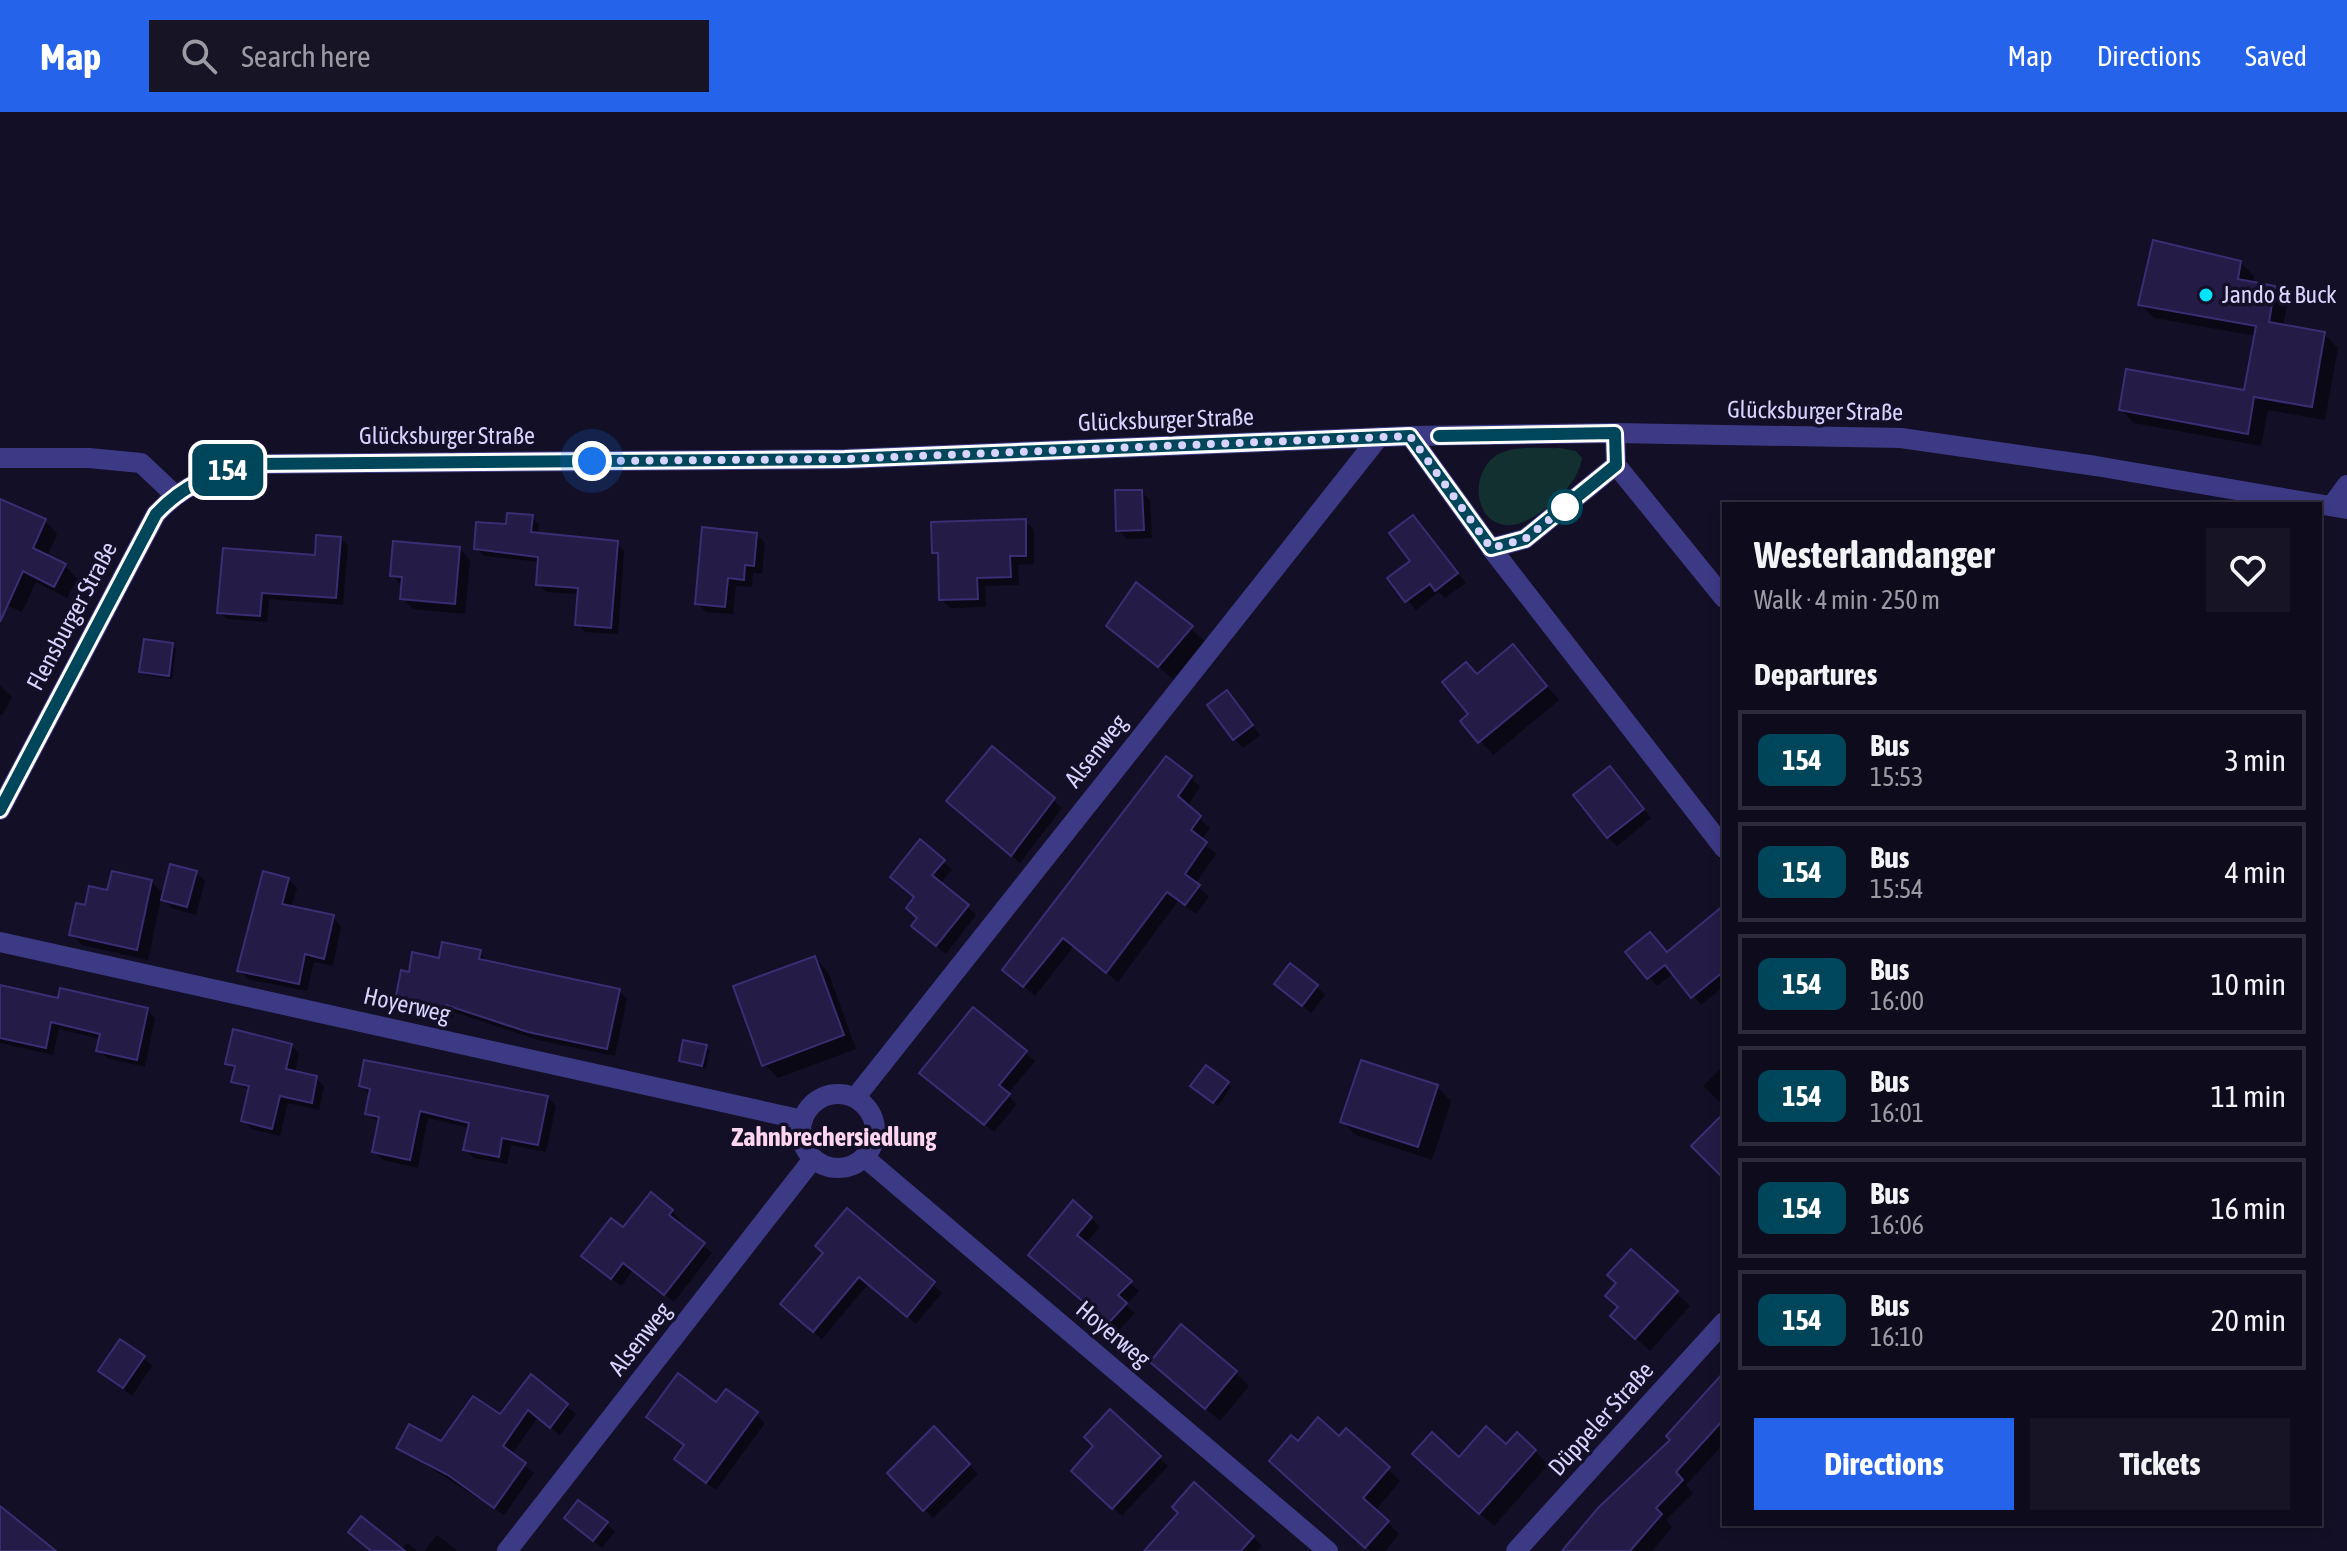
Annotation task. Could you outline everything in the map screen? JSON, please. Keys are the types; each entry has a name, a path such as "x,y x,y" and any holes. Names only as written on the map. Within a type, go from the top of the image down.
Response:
{"street":[{"name":"Glücksburger Straße","path":"174,494 208,476 255,464 845,459 1379,437 1615,433 1901,438 2314,502"},
{"path":"1615,433 1616,465 1722,596"},
{"path":"1410,436 1491,548 1722,845"},
{"name":"Alsenweg","path":"855,1098 1379,437"},
{"path":"0,458 89,458 141,463 174,494"},
{"path":"1491,548 1525,539 1616,465"},
{"path":"2340,506 2347,485"},
{"name":"Flensburger Straße","path":"0,810 156,514 174,494"},
{"name":"Hoyerweg","path":"0,942 803,1120"},
{"path":"845,1094 855,1098 871,1114 875,1125 871,1148 855,1164 834,1168 813,1159 802,1141 807,1110 824,1096 845,1094"},
{"name":"Hoyerweg","path":"864,1157 1328,1551"},
{"name":"Alsenweg","path":"507,1551 813,1159"},
{"name":"Düppeler Straße","path":"1516,1551 1722,1324"}],"green space":[{"path":"1560,448 1576,451 1582,458 1575,478 1552,503 1529,519 1510,525 1495,522 1485,513 1479,484 1484,469 1494,457 1509,450"}],"building":[{"path":"2153,240 2241,261 2238,279 2275,286 2269,322 2325,332 2312,407 2254,397 2248,434 2119,410 2126,369 2244,390 2256,326 2138,305"},
{"path":"1115,490 1142,490 1144,530 1116,531"},
{"path":"0,499 46,519 33,548 66,564 54,587 23,571 0,622"},
{"path":"507,513 533,515 531,532 618,541 611,628 575,625 578,588 536,585 538,557 474,549 476,522 506,524"},
{"path":"1413,515 1458,573 1435,591 1430,584 1405,602 1387,578 1410,561 1389,533"},
{"path":"1026,519 1026,556 1010,556 1011,577 977,578 978,599 939,600 938,553 932,553 931,522"},
{"path":"702,527 757,533 754,566 745,565 744,580 728,578 725,607 695,604"},
{"path":"316,535 341,537 336,598 262,593 260,616 217,613 223,548 315,555"},
{"path":"393,541 460,547 455,604 400,599 402,577 390,576"},
{"path":"1136,582 1193,626 1158,667 1106,626"},
{"path":"144,639 173,643 169,676 139,672"},
{"path":"1513,644 1547,686 1478,743 1460,721 1468,714 1442,682 1466,662 1477,674"},
{"path":"1227,690 1253,725 1233,740 1207,705"},
{"path":"992,746 1055,798 1011,856 946,801"},
{"path":"1166,756 1192,776 1178,796 1201,816 1191,830 1207,842 1185,874 1200,885 1185,905 1167,892 1106,973 1063,938 1023,987 1002,970"},
{"path":"1610,766 1644,809 1607,838 1573,795"},
{"path":"920,839 945,860 932,875 969,905 936,946 911,926 917,918 906,908 914,897 890,877"},
{"path":"170,864 197,871 187,907 161,900"},
{"path":"112,871 152,880 137,950 69,935 76,903 85,905 89,886 107,890"},
{"path":"263,871 289,878 282,904 334,915 324,959 305,954 299,984 237,971"},
{"path":"1722,907 1722,973 1691,998 1665,965 1647,979 1625,952 1650,932 1667,952"},
{"path":"442,942 481,950 479,959 620,989 607,1049 528,1032 446,1005 445,1011 395,1001 401,970 409,972 412,952 439,958"},
{"path":"815,956 844,1035 762,1066 733,986"},
{"path":"1290,963 1318,985 1302,1006 1274,984"},
{"path":"0,985 58,998 60,988 148,1008 137,1060 96,1051 100,1034 51,1022 46,1048 0,1038"},
{"path":"973,1007 1027,1051 999,1085 1010,1094 984,1125 919,1073"},
{"path":"233,1029 292,1044 286,1069 317,1076 312,1103 280,1096 272,1129 241,1121 249,1086 231,1082 235,1066 225,1064"},
{"path":"683,1040 707,1045 702,1066 679,1061"},
{"path":"364,1060 548,1096 538,1145 502,1138 499,1157 463,1150 469,1123 420,1111 410,1160 372,1152 379,1117 365,1114 370,1089 359,1086"},
{"path":"1361,1060 1438,1085 1418,1147 1340,1122"},
{"path":"1206,1065 1229,1082 1213,1103 1190,1086"},
{"path":"1722,1115 1722,1177 1691,1146"},
{"path":"651,1192 673,1210 669,1215 705,1243 664,1295 623,1263 611,1279 581,1256 611,1218 623,1227"},
{"path":"1073,1200 1092,1217 1077,1235 1132,1281 1118,1295 1127,1303 1104,1328 1082,1307 1086,1304 1028,1255"},
{"path":"847,1208 935,1282 907,1317 859,1277 813,1332 780,1304 823,1253 815,1246"},
{"path":"1631,1249 1678,1291 1635,1339 1610,1316 1618,1307 1605,1296 1616,1283 1607,1275"},
{"path":"1181,1324 1237,1371 1205,1409 1150,1362"},
{"path":"120,1339 145,1356 123,1388 98,1371"},
{"path":"678,1373 716,1402 726,1389 758,1412 706,1483 674,1459 684,1445 646,1417"},
{"path":"531,1374 568,1404 550,1428 528,1410 503,1446 526,1463 494,1508 448,1475 396,1448 409,1424 441,1441 473,1396 500,1414"},
{"path":"1722,1374 1722,1421 1676,1472 1683,1480 1656,1508 1662,1514 1630,1551 1562,1551 1598,1508 1670,1440 1666,1436"},
{"path":"1110,1409 1161,1456 1112,1509 1071,1471 1093,1446 1084,1437"},
{"path":"1318,1417 1339,1436 1346,1428 1390,1467 1363,1498 1389,1521 1365,1548 1269,1461 1291,1435 1298,1441"},
{"path":"934,1426 970,1464 923,1511 887,1473"},
{"path":"1486,1426 1506,1444 1517,1432 1536,1450 1479,1514 1412,1454 1432,1432 1459,1457"},
{"path":"1194,1482 1254,1536 1241,1551 1144,1551 1178,1513 1172,1507"},
{"path":"578,1500 608,1522 593,1541 564,1518"},
{"path":"0,1506 56,1551 0,1551"},
{"path":"361,1516 405,1551 371,1551 348,1532"}],"bus line":[{"name":"154","path":"0,810 156,514 174,494 196,480 219,472 255,464 845,459 1410,436 1491,548 1525,539 1616,465 1615,433 1439,436"}],"place":[{"name":"Jando & Buck","path":"2206,295"}],"district":[{"name":"Zahnbrechersiedlung","path":"834,1137"}],"route":[{"path":"592,461 845,459 1410,436 1491,548 1525,539 1565,507"}]}
